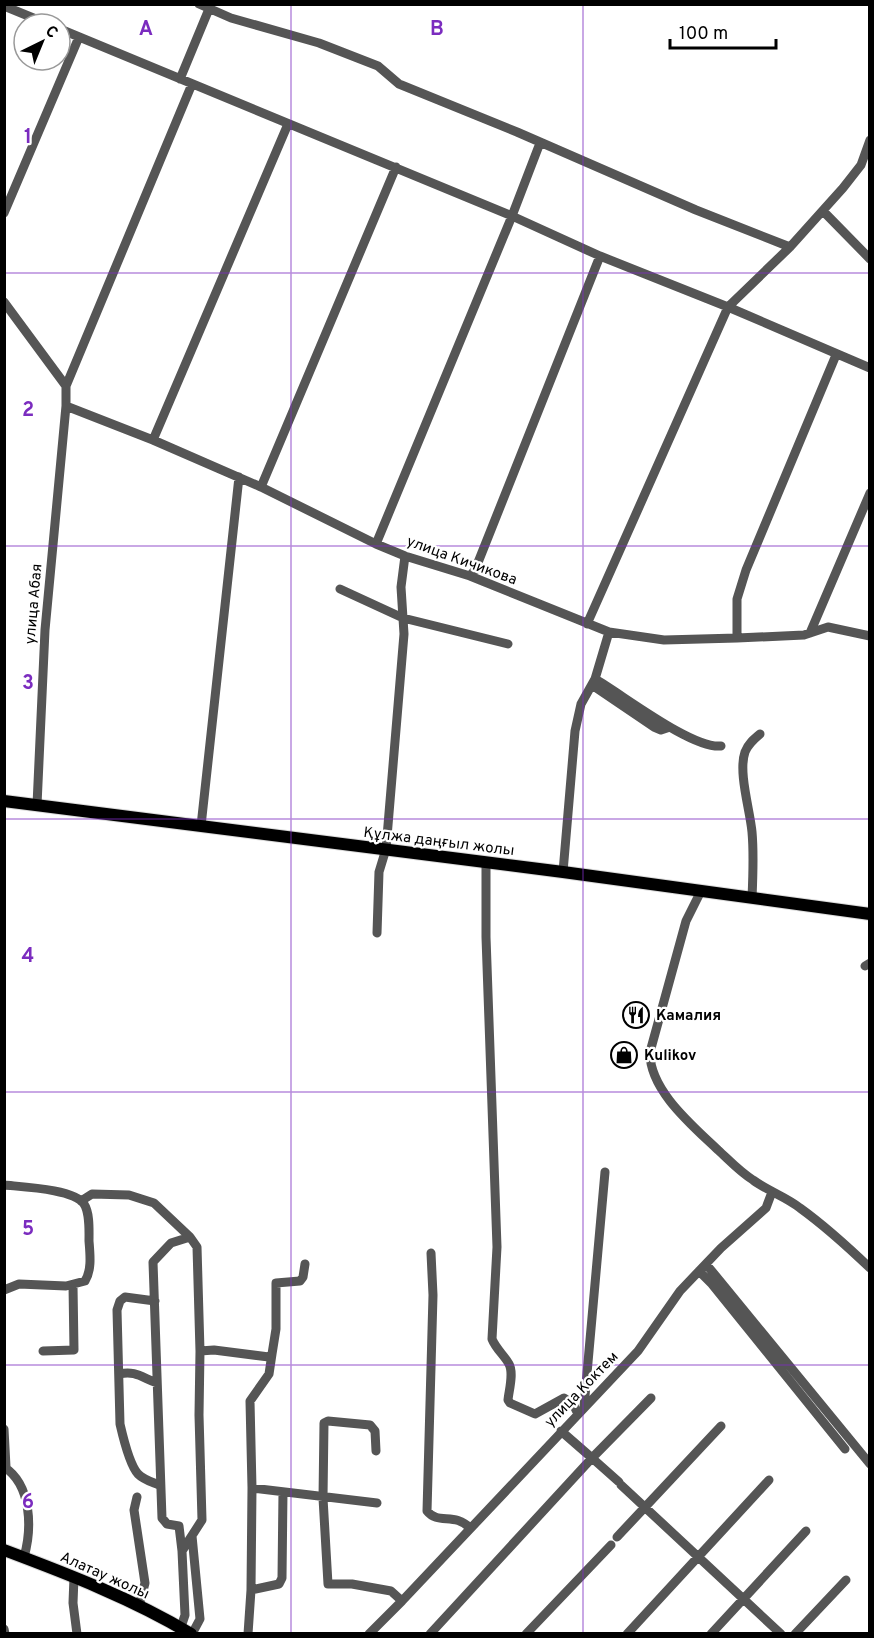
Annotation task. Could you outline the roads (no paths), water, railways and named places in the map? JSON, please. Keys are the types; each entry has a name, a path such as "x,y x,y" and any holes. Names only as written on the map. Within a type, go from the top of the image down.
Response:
{"main road":[{"name":"Құлжа даңғыл жолы","path":"4,801 563,872 870,914"},
{"name":"Алатау жолы","path":"4,1550 74,1577 139,1606 188,1632"}],"street":[{"path":"199,4 231,18 319,43 378,66 399,84 789,247"},
{"path":"4,6 19,12"},
{"path":"180,79 209,9"},
{"path":"72,34 396,167 600,256 728,307 870,368"},
{"path":"4,213 79,37"},
{"path":"66,386 192,84"},
{"path":"153,440 288,124"},
{"path":"587,624 728,307 823,211 861,165 870,140"},
{"path":"376,544 540,143"},
{"path":"261,487 396,167"},
{"path":"823,211 870,259"},
{"path":"470,576 475,570 600,256"},
{"path":"4,302 66,386"},
{"path":"737,638 738,599 746,570 836,355"},
{"name":"улица Абая","path":"37,805 45,630 66,386"},
{"name":"улица Кичикова","path":"66,406 239,477 376,544 405,556 470,576 609,632 664,640 810,633 828,627 870,636"},
{"path":"201,825 239,477"},
{"path":"810,633 870,493"},
{"path":"377,933 379,872 386,849 404,634 401,587 405,556"},
{"path":"340,589 403,618 508,644"},
{"path":"563,872 575,732 581,704 594,682 609,632"},
{"path":"594,682 669,728 712,746 721,746"},
{"path":"752,898 752,830 744,782 744,759 745,752 752,741 760,734"},
{"path":"486,862 486,937 497,1247 492,1339 511,1370 508,1400 510,1403 535,1414 564,1398 581,1410"},
{"path":"701,891 686,921 650,1052 650,1062 658,1084 685,1119 743,1173 799,1207 846,1245 870,1268"},
{"path":"581,1410 605,1172"},
{"path":"4,1185 54,1191 76,1198 81,1201 87,1211 89,1234 88,1275 85,1281 73,1285 19,1284 4,1290"},
{"name":"улица Коктем","path":"369,1634 638,1351 680,1290 766,1208 772,1192"},
{"path":"81,1201 92,1194 101,1194 129,1195 154,1203 190,1237 197,1247 201,1351 199,1415 202,1520 182,1551"},
{"path":"188,1632 179,1526 167,1524 162,1518 159,1485 153,1262 171,1243 190,1237"},
{"path":"431,1253 433,1295 427,1511 434,1518 460,1520 470,1528"},
{"path":"248,1634 252,1488 250,1401 269,1374 276,1329 276,1283 300,1281 305,1264"},
{"path":"703,1267 711,1282 844,1449"},
{"path":"703,1267 870,1464"},
{"path":"43,1351 74,1350 73,1285"},
{"path":"155,1301 125,1297 120,1301 117,1310 120,1424 124,1441 136,1472 143,1479 159,1485"},
{"path":"201,1351 214,1350 269,1357 272,1354"},
{"path":"120,1374 129,1372 138,1374 157,1383"},
{"path":"430,1634 592,1458 651,1398"},
{"path":"376,1451 373,1427 370,1425 326,1421 323,1426 323,1498 328,1584 352,1584 390,1590 402,1601"},
{"path":"526,1634 721,1426"},
{"path":"4,1429 5,1467 23,1489 28,1521 28,1541 24,1557"},
{"path":"561,1431 781,1634"},
{"path":"627,1634 769,1480"},
{"path":"252,1488 377,1503"},
{"path":"251,1590 279,1584 282,1578 283,1492"},
{"path":"137,1497 134,1518 145,1583 139,1606"},
{"path":"711,1634 806,1531"},
{"path":"188,1632 200,1619 192,1536"},
{"path":"74,1577 73,1603 77,1634"},
{"path":"795,1634 846,1580"},
{"path":"4,1629 5,1634"}],"place":[{"name":"Камалия","path":"636,1015"},
{"name":"Kulikov","path":"624,1055"}]}
